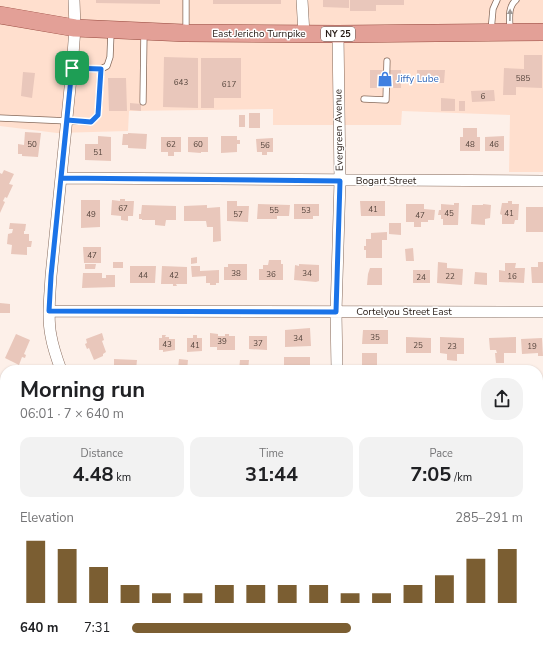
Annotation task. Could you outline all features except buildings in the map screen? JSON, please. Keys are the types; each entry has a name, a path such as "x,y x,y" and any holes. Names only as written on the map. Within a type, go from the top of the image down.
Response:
{"main road":[{"name":"East Jericho Turnpike","path":"0,15 75,28 186,34 543,32"}],"street":[{"path":"59,365 51,335 49,311 51,276 72,68 75,28 74,0"},
{"path":"302,0 304,34"},
{"name":"Evergreen Avenue","path":"338,34 340,181 336,312 338,365"},
{"name":"Bogart Street","path":"61,178 340,181 543,181"},
{"name":"Cortelyou Street East","path":"49,311 543,312"}],"lane":[{"path":"186,0 186,34"},
{"path":"491,32 492,9 497,0"},
{"path":"510,32 510,10 512,3 516,0"},
{"path":"72,68 101,69 107,66 110,57 112,30"},
{"path":"143,102 144,32"},
{"path":"364,99 386,100 387,62"},
{"path":"0,118 91,122 98,115 101,69"}],"shaded area":[{"path":"0,0 543,0 543,172 509,172 510,115 402,111 401,125 273,125 273,109 129,111 128,131 57,133 0,126"}],"place":[{"name":"Jiffy Lube","path":"385,79"}],"route":[{"path":"72,68 101,69 98,115 91,122 67,120 61,178 340,181 336,312 49,311 51,276 72,68"}]}
